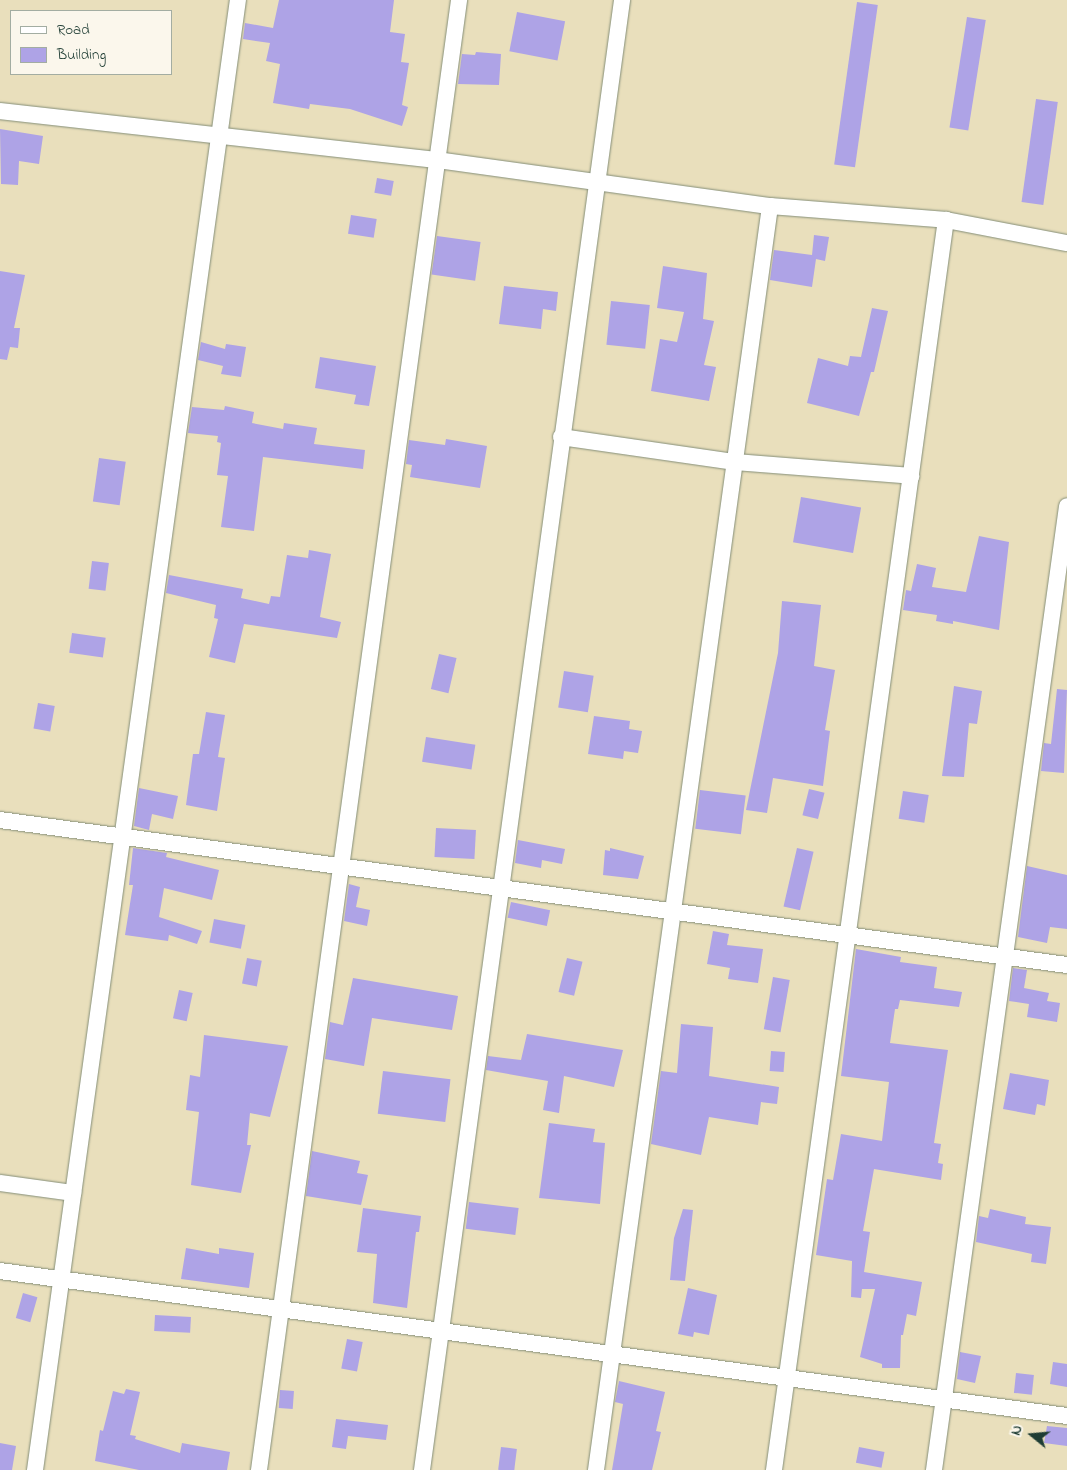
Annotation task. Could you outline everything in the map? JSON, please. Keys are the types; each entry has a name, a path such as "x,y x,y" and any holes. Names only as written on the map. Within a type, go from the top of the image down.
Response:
{"street":[{"path":"35,1470 238,0"},
{"path":"259,1470 459,0"},
{"path":"422,1470 622,0"},
{"path":"0,111 437,160 770,206 946,220 1067,243"},
{"path":"596,1470 770,206"},
{"path":"774,1470 946,220"},
{"path":"561,438 735,462 911,476"},
{"path":"934,1470 1067,506"},
{"path":"0,820 1067,965"},
{"path":"0,1183 73,1193"},
{"path":"0,1271 1067,1416"}],"building":[{"path":"279,0 394,0 390,32 405,34 401,62 409,63 402,105 408,107 402,126 350,109 310,104 309,109 273,103 280,64 266,61 270,43 243,39 245,23 273,28"},
{"path":"857,2 878,5 855,167 834,164"},
{"path":"517,12 565,21 557,61 509,51"},
{"path":"967,17 986,20 968,131 949,128"},
{"path":"476,52 501,54 499,85 458,84 462,54 475,55"},
{"path":"1036,99 1058,102 1043,205 1022,202"},
{"path":"0,129 43,136 39,164 19,161 18,185 1,184"},
{"path":"377,178 394,181 391,196 374,193"},
{"path":"351,215 377,219 374,238 348,234"},
{"path":"814,235 829,237 825,261 816,259 812,287 770,280 774,250 812,255"},
{"path":"437,236 481,242 475,281 432,275"},
{"path":"663,266 707,273 703,319 714,321 704,365 716,367 709,401 651,391 660,339 677,342 684,312 657,308"},
{"path":"0,271 25,275 14,328 20,328 18,348 10,347 7,360 0,359"},
{"path":"504,286 558,292 556,311 543,309 541,329 499,324"},
{"path":"611,301 650,305 645,349 606,345"},
{"path":"872,308 888,311 874,372 871,372 859,416 807,403 818,358 848,366 850,356 861,357"},
{"path":"201,342 225,349 226,344 246,347 241,377 221,374 223,366 198,360"},
{"path":"320,357 376,366 369,406 354,404 356,395 315,388"},
{"path":"225,406 254,412 252,423 283,429 284,423 317,428 314,444 365,450 363,469 263,457 254,531 221,527 228,476 217,475 221,443 217,442 218,436 188,433 192,407 224,410"},
{"path":"446,439 487,446 480,488 410,477 412,465 406,464 409,440 445,445"},
{"path":"99,458 126,462 120,505 93,502"},
{"path":"801,497 861,508 853,553 793,542"},
{"path":"979,536 1009,542 999,630 953,621 953,624 936,621 937,615 903,610 906,590 911,591 917,564 936,568 932,587 966,592"},
{"path":"309,550 331,554 320,617 341,622 337,638 244,624 235,663 209,657 218,619 214,618 216,605 166,593 169,575 243,589 241,598 269,604 271,596 280,597 287,555 308,558"},
{"path":"92,561 109,563 105,591 89,589"},
{"path":"782,601 821,605 814,666 835,670 825,730 830,731 823,786 773,778 767,813 746,810 778,653"},
{"path":"72,633 106,638 103,658 69,653"},
{"path":"439,654 457,658 448,693 431,689"},
{"path":"564,671 594,676 588,712 558,708"},
{"path":"954,686 982,691 977,724 969,723 964,777 942,776"},
{"path":"1057,689 1067,690 1064,773 1041,771 1044,743 1051,744"},
{"path":"38,703 55,706 50,732 33,729"},
{"path":"206,712 225,715 218,757 225,758 217,811 186,805 193,754 199,754"},
{"path":"594,716 630,721 629,729 642,731 638,753 624,751 623,759 588,754"},
{"path":"426,737 475,745 471,770 422,762"},
{"path":"139,788 178,796 173,819 152,814 149,830 134,826"},
{"path":"809,789 825,793 818,819 802,815"},
{"path":"700,790 746,796 741,834 695,829"},
{"path":"903,791 929,795 924,823 899,819"},
{"path":"436,828 476,830 474,859 434,857"},
{"path":"518,840 565,849 562,864 542,860 541,868 515,863"},
{"path":"133,848 167,853 166,857 219,870 212,900 164,888 159,917 202,931 197,944 169,935 168,941 125,935 133,885 129,885"},
{"path":"610,848 644,856 638,879 603,875 605,850 610,851"},
{"path":"797,848 814,852 800,910 784,906"},
{"path":"1027,866 1067,875 1067,929 1050,927 1047,943 1018,937"},
{"path":"349,884 360,887 356,907 370,910 367,926 344,921"},
{"path":"511,902 550,910 547,926 508,918"},
{"path":"214,919 245,925 241,949 209,943"},
{"path":"713,931 729,934 727,945 763,949 758,983 728,979 730,968 707,964"},
{"path":"856,949 901,957 900,962 937,967 934,988 962,992 959,1007 900,1000 898,1009 895,1009 890,1043 948,1050 934,1143 941,1144 938,1163 943,1164 941,1180 874,1169 863,1231 870,1232 864,1272 922,1282 916,1316 907,1314 903,1335 901,1335 900,1368 882,1368 882,1364 860,1357 875,1289 862,1289 861,1298 851,1297 852,1261 816,1255 827,1179 833,1180 841,1134 882,1141 889,1082 841,1076"},
{"path":"247,958 262,961 257,986 242,984"},
{"path":"567,958 583,962 574,996 559,992"},
{"path":"1013,968 1027,970 1024,988 1049,993 1047,1001 1060,1003 1057,1022 1027,1017 1029,1004 1009,1001"},
{"path":"773,977 790,980 781,1032 764,1029"},
{"path":"353,978 458,996 452,1030 372,1018 364,1066 325,1059 330,1022 343,1025"},
{"path":"179,990 193,993 187,1021 173,1018"},
{"path":"681,1024 713,1027 709,1076 779,1087 777,1104 761,1102 758,1125 709,1117 701,1155 651,1144 661,1071 677,1073"},
{"path":"527,1034 623,1050 614,1087 564,1076 559,1113 543,1110 548,1081 486,1070 488,1056 521,1060"},
{"path":"204,1035 288,1046 270,1117 250,1113 247,1145 251,1145 241,1193 191,1185 199,1112 186,1110 190,1075 200,1077"},
{"path":"771,1051 785,1052 784,1072 770,1071"},
{"path":"383,1071 450,1079 445,1122 378,1114"},
{"path":"1010,1073 1049,1080 1045,1106 1037,1104 1035,1115 1003,1109"},
{"path":"549,1123 595,1129 593,1142 605,1143 600,1204 539,1198"},
{"path":"312,1151 360,1161 357,1173 368,1175 361,1205 306,1196"},
{"path":"469,1202 519,1208 515,1235 466,1229"},
{"path":"363,1208 421,1216 419,1232 416,1232 407,1308 373,1303 377,1254 357,1252"},
{"path":"683,1209 693,1210 685,1281 670,1280 674,1238"},
{"path":"990,1209 1026,1217 1025,1224 1051,1227 1046,1264 1031,1262 1032,1254 976,1242 979,1216 988,1218"},
{"path":"186,1248 219,1254 219,1248 254,1253 249,1288 181,1279"},
{"path":"688,1288 717,1295 709,1335 694,1332 693,1337 678,1334"},
{"path":"23,1293 37,1297 30,1322 16,1318"},
{"path":"155,1315 191,1317 190,1333 154,1331"},
{"path":"347,1339 363,1342 357,1372 341,1368"},
{"path":"960,1352 981,1356 975,1383 957,1379"},
{"path":"1053,1362 1067,1364 1067,1387 1050,1384"},
{"path":"1016,1373 1034,1375 1032,1395 1014,1393"},
{"path":"619,1381 665,1392 656,1431 661,1432 652,1470 612,1470 623,1404 615,1402"},
{"path":"126,1389 140,1392 130,1435 136,1436 135,1439 180,1453 182,1443 230,1452 227,1470 139,1470 95,1461 100,1430 103,1431 113,1391 124,1394"},
{"path":"280,1390 294,1391 293,1409 279,1408"},
{"path":"336,1419 388,1425 386,1440 348,1436 346,1449 332,1447"},
{"path":"1047,1426 1067,1428 1067,1446 1044,1443"},
{"path":"0,1443 16,1446 12,1470 0,1470"},
{"path":"501,1447 517,1449 514,1470 498,1470"},
{"path":"859,1447 885,1452 881,1468 856,1463"}]}
